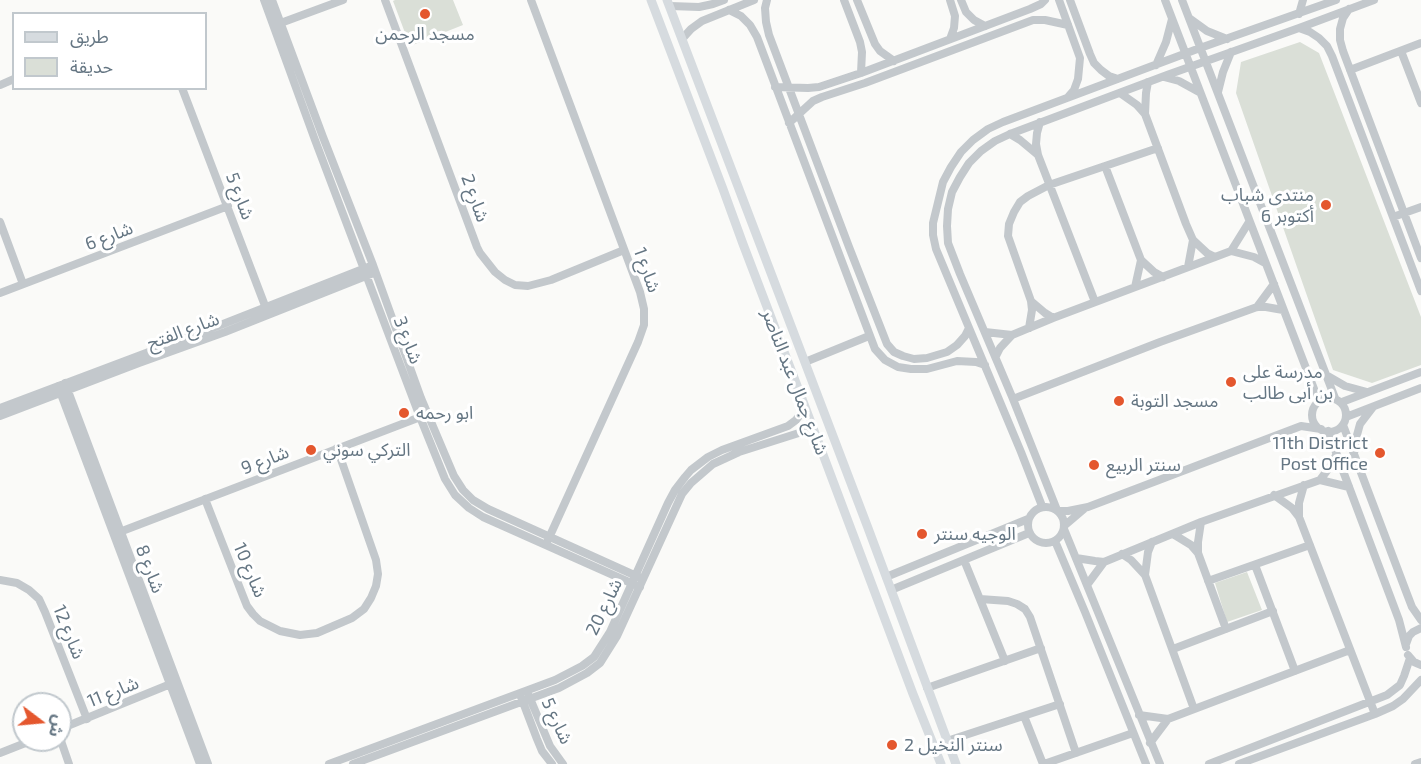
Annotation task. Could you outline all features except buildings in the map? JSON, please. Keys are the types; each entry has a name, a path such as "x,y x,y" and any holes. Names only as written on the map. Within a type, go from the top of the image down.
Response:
{"main road":[{"name":"شارع جمال عبد الناصر","path":"651,0 941,764"},
{"name":"شارع جمال عبد الناصر","path":"668,3 956,764"},
{"path":"737,227 745,229 750,220"},
{"path":"747,256 754,249 762,251"}],"street":[{"name":"شارع 3","path":"264,0 277,25"},
{"name":"شارع 3","path":"272,0 277,25 315,140 370,270 424,416 454,476 473,500 488,509 636,585"},
{"path":"277,25 343,0"},
{"name":"شارع 2","path":"385,0 477,247 495,272 515,285 528,286 551,280 624,249"},
{"name":"شارع 1","path":"531,0 640,292 644,309 644,325 636,345 547,541"},
{"path":"682,39 702,21 754,0"},
{"path":"767,0 765,22 887,344 894,352 903,356 920,358 936,356 957,345 969,328"},
{"path":"844,0 860,42 861,73"},
{"path":"857,0 875,44 880,51 894,61"},
{"path":"775,87 819,87 1030,9 1045,0"},
{"path":"1059,0 1080,58 1078,79 1074,90 1068,97"},
{"path":"1070,0 1094,63 1109,76 1118,79"},
{"path":"1165,0 1319,402"},
{"path":"1182,0 1325,375 1338,400 1345,407 1345,421 1355,457 1412,607 1421,620"},
{"path":"1299,14 1303,0"},
{"path":"1042,506 936,249 933,223 943,182 951,167 973,140 988,129 1004,122 1335,0"},
{"path":"1160,764 1076,558 1062,516 948,243 948,209 956,184 969,163 995,141 1190,66 1374,0"},
{"path":"722,1 717,4 719,11 741,16 757,37 875,350 885,360 898,367 911,369 927,369 957,361 985,365"},
{"path":"668,3 699,7 722,1"},
{"path":"961,1 966,12 985,26"},
{"path":"951,2 954,7 958,7 961,1"},
{"path":"950,39 955,22 951,2"},
{"path":"1030,9 1036,13 1033,20"},
{"path":"1350,9 1343,18 1340,40 1421,258"},
{"path":"1156,65 1166,42 1172,18"},
{"path":"1189,18 1207,31 1227,39"},
{"path":"789,123 822,97 1033,20 1068,25"},
{"path":"1299,28 1319,38 1327,46 1332,56 1421,291"},
{"path":"860,42 867,45 872,40 872,36"},
{"path":"1350,70 1421,43"},
{"path":"1401,51 1421,103"},
{"path":"1217,93 1222,72 1231,52"},
{"path":"1080,58 1086,60 1090,54"},
{"path":"1163,77 1179,81 1199,92"},
{"path":"1145,114 1148,82"},
{"path":"819,87 816,94 822,97"},
{"name":"شارع 5","path":"183,90 267,311"},
{"path":"1120,93 1145,114 1193,240 1199,247 1215,257"},
{"path":"1040,122 1036,144 1038,154 1095,302"},
{"path":"1010,134 1038,154"},
{"path":"1029,328 1031,301 1008,236 1009,224 1020,202 1049,185 1158,148"},
{"path":"1105,166 1141,260 1162,277"},
{"name":"شارع 6","path":"0,293 228,206"},
{"path":"1393,217 1421,207"},
{"path":"0,222 23,284"},
{"path":"1231,251 1249,222"},
{"path":"1188,267 1193,240"},
{"path":"996,356 1005,341 1012,335 1231,251 1254,257 1265,263"},
{"path":"1135,287 1141,260"},
{"name":"شارع الفتح","path":"0,408 139,363 225,332 267,311 370,270"},
{"path":"1257,307 1274,284"},
{"path":"1031,301 1053,318"},
{"path":"1013,399 1257,307 1283,310"},
{"path":"986,332 1012,335"},
{"path":"805,362 869,336"},
{"path":"936,356 940,360 938,366"},
{"path":"1421,372 1368,392 1338,400 1329,398 1319,402 1313,413 1313,419 1316,425 1324,430 1349,487 1399,620 1410,658 1421,665"},
{"path":"1325,375 1346,386 1368,392"},
{"name":"شارع الفتح","path":"0,416 63,388"},
{"name":"شارع 8","path":"63,388 174,683 208,764"},
{"path":"1301,426 1334,431 1345,421 1374,406 1421,388"},
{"name":"شارع 20","path":"640,577 675,490 692,470 708,457 722,450 788,426 802,412 803,401"},
{"path":"1355,457 1356,435 1360,424 1374,406"},
{"path":"1088,507 1064,527 1059,538 1054,541 1049,543 1037,541 1029,533 1028,519 1031,513 1042,506 1058,510 1088,507 1301,426 1313,413"},
{"name":"شارع 9","path":"117,534 424,416"},
{"name":"شارع 20","path":"329,764 574,681 587,673 600,663 617,636 636,585 682,494 691,483 701,473 726,457 802,432 817,438"},
{"name":"شارع 10","path":"206,499 243,596 253,614 260,621 280,631 300,635 317,633 352,618 364,609 376,586 378,574 373,550 337,448"},
{"path":"1320,480 1336,455"},
{"path":"1087,585 1104,562 1201,522 1320,480 1349,487"},
{"path":"1299,517 1299,502 1304,485"},
{"path":"1274,495 1292,508 1299,517 1375,714"},
{"path":"886,577 1028,519"},
{"path":"1201,522 1198,553 1226,629"},
{"path":"891,590 1029,533"},
{"path":"1173,534 1191,545 1198,553"},
{"name":"شارع 3","path":"547,541 640,577"},
{"path":"1054,541 1146,764"},
{"path":"1145,576 1145,564 1152,542"},
{"path":"1208,581 1310,545"},
{"path":"1122,554 1145,576 1194,709"},
{"path":"1076,558 1104,562"},
{"path":"964,560 1005,661"},
{"path":"1255,565 1295,671"},
{"name":"شارع 12","path":"0,580 17,583 39,599 87,719"},
{"path":"980,599 1017,604 1030,616 1077,753"},
{"path":"1173,648 1273,611"},
{"path":"1406,647 1409,636 1421,628"},
{"path":"927,688 1041,648"},
{"path":"1139,715 1168,719 1350,650"},
{"path":"1209,764 1387,695 1400,685 1410,658"},
{"path":"1239,764 1375,714 1403,699 1421,680"},
{"name":"شارع 8","path":"174,683 200,764"},
{"name":"شارع 11","path":"72,725 174,683"},
{"name":"شارع 5","path":"525,696 537,739 542,751 552,764"},
{"name":"شارع 5","path":"525,696 550,746 563,764"},
{"name":"شارع 20","path":"353,764 525,696"},
{"path":"947,741 1060,704"},
{"path":"1024,716 1043,764 1133,733"},
{"path":"1150,743 1168,719"},
{"path":"1415,764 1421,762"}],"green space":[{"path":"453,0 463,25 410,46 393,1"},
{"name":"منتدى شباب 6 أكتوبر","path":"1300,42 1319,53 1421,317 1421,365 1372,383 1333,370 1236,93 1241,62"},
{"path":"1247,572 1262,610 1227,622 1215,583"}],"place":[{"name":"مسجد الرحمن","path":"425,14"},
{"name":"منتدى شباب 6 أكتوبر","path":"1326,205"},
{"name":"مدرسة على بن أبى طالب","path":"1231,382"},
{"name":"مسجد التوبة","path":"1119,401"},
{"name":"ابو رحمه","path":"404,413"},
{"name":"التركي سوني","path":"311,450"},
{"name":"11th District Post Office","path":"1380,453"},
{"name":"سنتر الربيع","path":"1094,465"},
{"name":"الوجيه سنتر","path":"922,534"},
{"name":"سنتر النخيل 2","path":"892,745"}]}
